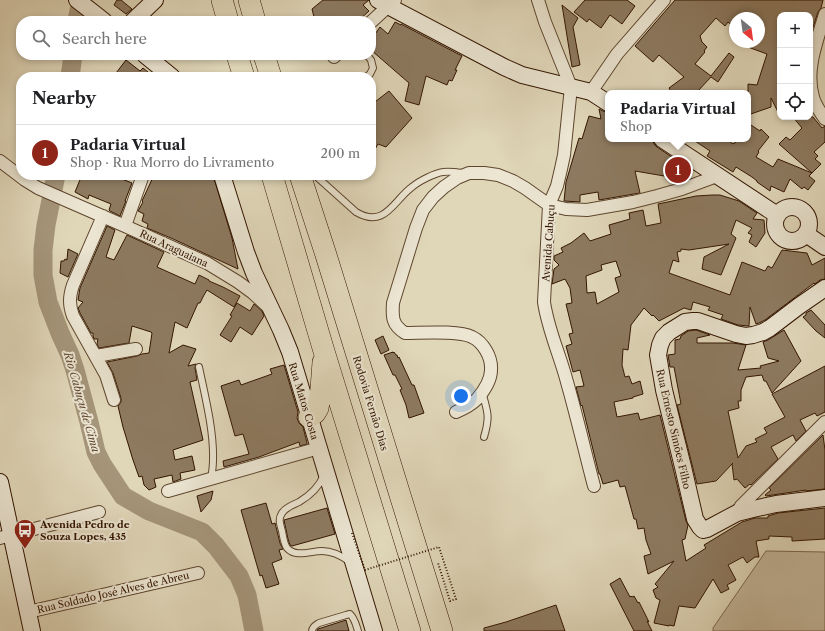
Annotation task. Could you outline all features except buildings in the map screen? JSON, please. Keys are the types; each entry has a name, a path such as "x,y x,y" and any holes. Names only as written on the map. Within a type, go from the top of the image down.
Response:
{"highway":[{"path":"222,0 227,16"},
{"path":"249,0 254,16"},
{"path":"239,60 242,72"},
{"path":"273,180 323,348 410,631"},
{"name":"Rodovia Fernão Dias","path":"302,180 442,631"},
{"path":"309,417 315,413 318,408 321,389 323,348"}],"street":[{"path":"77,0 98,16"},
{"path":"138,16 155,0"},
{"name":"Avenida Cabuçu","path":"538,0 545,22 571,87 564,155 557,186 549,205 544,302 550,330 567,380 594,486"},
{"path":"591,92 617,54 664,0"},
{"path":"376,16 387,2 504,67 522,75 591,92 605,101"},
{"path":"825,14 811,68 813,98 825,119"},
{"path":"151,60 166,72"},
{"path":"667,142 777,215"},
{"name":"Rua Araguaiana","path":"0,161 16,173"},
{"path":"456,412 476,400 488,380 492,370 491,360 486,350 480,342 466,334 405,333 395,324 392,314 393,303 423,210 433,197 444,187 457,178 469,174 484,173 498,175 525,188 549,205 566,209 587,210 610,207 657,196 718,176"},
{"name":"Rua Araguaiana","path":"25,180 66,201 207,263 223,272 252,293 272,311"},
{"path":"125,226 141,180"},
{"name":"Rua Matos Costa","path":"224,180 246,252 259,285 290,352 374,631"},
{"path":"791,206 801,209 806,213 809,223 806,234 802,238 791,241 780,236 775,226 777,215 780,211 791,206"},
{"path":"103,216 73,285 69,300 73,316 106,375 114,400"},
{"path":"806,234 825,247"},
{"name":"Rua Ernesto Simões Filho","path":"738,513 703,530 695,519 664,390 658,355 660,345 663,338 669,332 685,322 698,321 746,336 763,332 825,288"},
{"path":"96,356 136,349"},
{"path":"738,513 741,506 825,422"},
{"path":"168,492 318,448"},
{"path":"0,482 6,537 28,612 32,631"},
{"path":"738,513 776,504 825,498"},
{"path":"6,537 99,512"},
{"name":"Rua Soldado José Alves de Abreu","path":"28,612 198,573"}],"lane":[{"path":"371,60 373,68 371,72"},
{"path":"320,180 356,212 363,216 372,218 383,215 412,187 434,174 444,171 469,174"},
{"path":"199,368 212,439 213,460 211,479"},
{"path":"482,392 488,416 488,424 484,437"},
{"path":"326,472 320,485 300,501 284,511 280,516 279,521 286,547 291,551 301,554 323,551 334,553 345,558 354,566"},
{"path":"312,631 312,629 319,623 350,614 355,621 358,631"}],"path":[{"path":"352,533 365,570 439,547 456,599 450,601 438,563"}],"shaded area":[{"path":"766,551 825,552 825,631 713,631 713,628"}],"waterway":[{"name":"Rio Cabuçu de Cima","path":"78,16 81,0"},
{"name":"Rio Cabuçu de Cima","path":"71,72 72,60"},
{"name":"Rio Cabuçu de Cima","path":"55,180 46,225 43,250 43,275 48,302 75,370 96,452 123,496 149,511 202,532 216,546 239,576 247,595 254,631"}],"place":[{"name":"Padaria Virtual","path":"678,170"},
{"name":"Avenida Pedro de Souza Lopes, 435","path":"25,550"}]}
